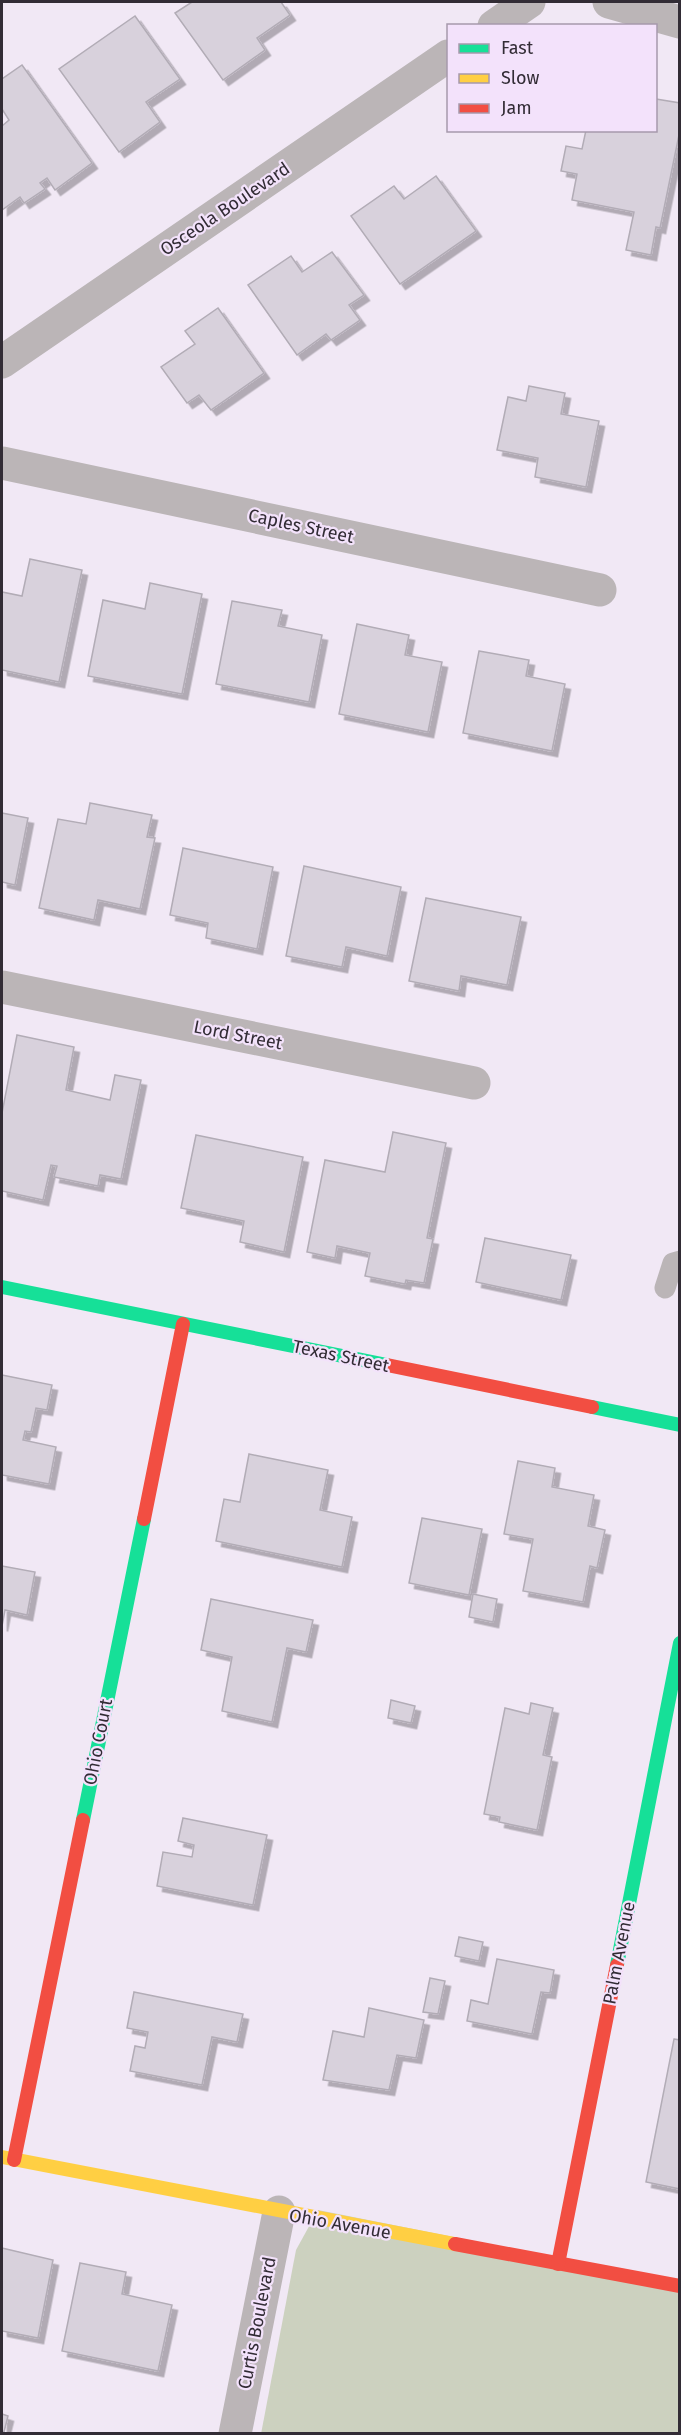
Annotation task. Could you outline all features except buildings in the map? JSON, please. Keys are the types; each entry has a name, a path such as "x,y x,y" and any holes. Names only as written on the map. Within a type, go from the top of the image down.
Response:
{"street":[{"path":"497,24 529,2"},
{"path":"609,2 680,22"},
{"name":"Osceola Boulevard","path":"2,362 447,57"},
{"name":"Caples Street","path":"2,463 600,590"},
{"name":"Lord Street","path":"2,987 474,1083"},
{"name":"Texas Street","path":"2,1287 680,1425"},
{"name":"Ohio Court","path":"8,2158 183,1324"},
{"name":"Palm Avenue","path":"558,2264 680,1643"},
{"name":"Ohio Avenue","path":"8,2158 279,2212 680,2286"},
{"name":"Curtis Boulevard","path":"235,2433 279,2212"}],"lane":[{"path":"664,1288 673,1263 680,1261"}],"green space":[{"path":"318,2210 679,2282 679,2433 261,2434 296,2250"}],"traffic: fast":[{"path":"2,1287 387,1365"},
{"path":"592,1407 680,1425"},
{"path":"83,1820 144,1519"},
{"path":"617,1965 680,1643"}],"traffic: slow":[{"path":"2,2157 455,2244"}],"traffic: jam":[{"path":"144,1519 183,1324"},
{"path":"387,1365 592,1407"},
{"path":"14,2160 83,1820"},
{"path":"558,2264 617,1965"},
{"path":"455,2244 680,2286"}]}
